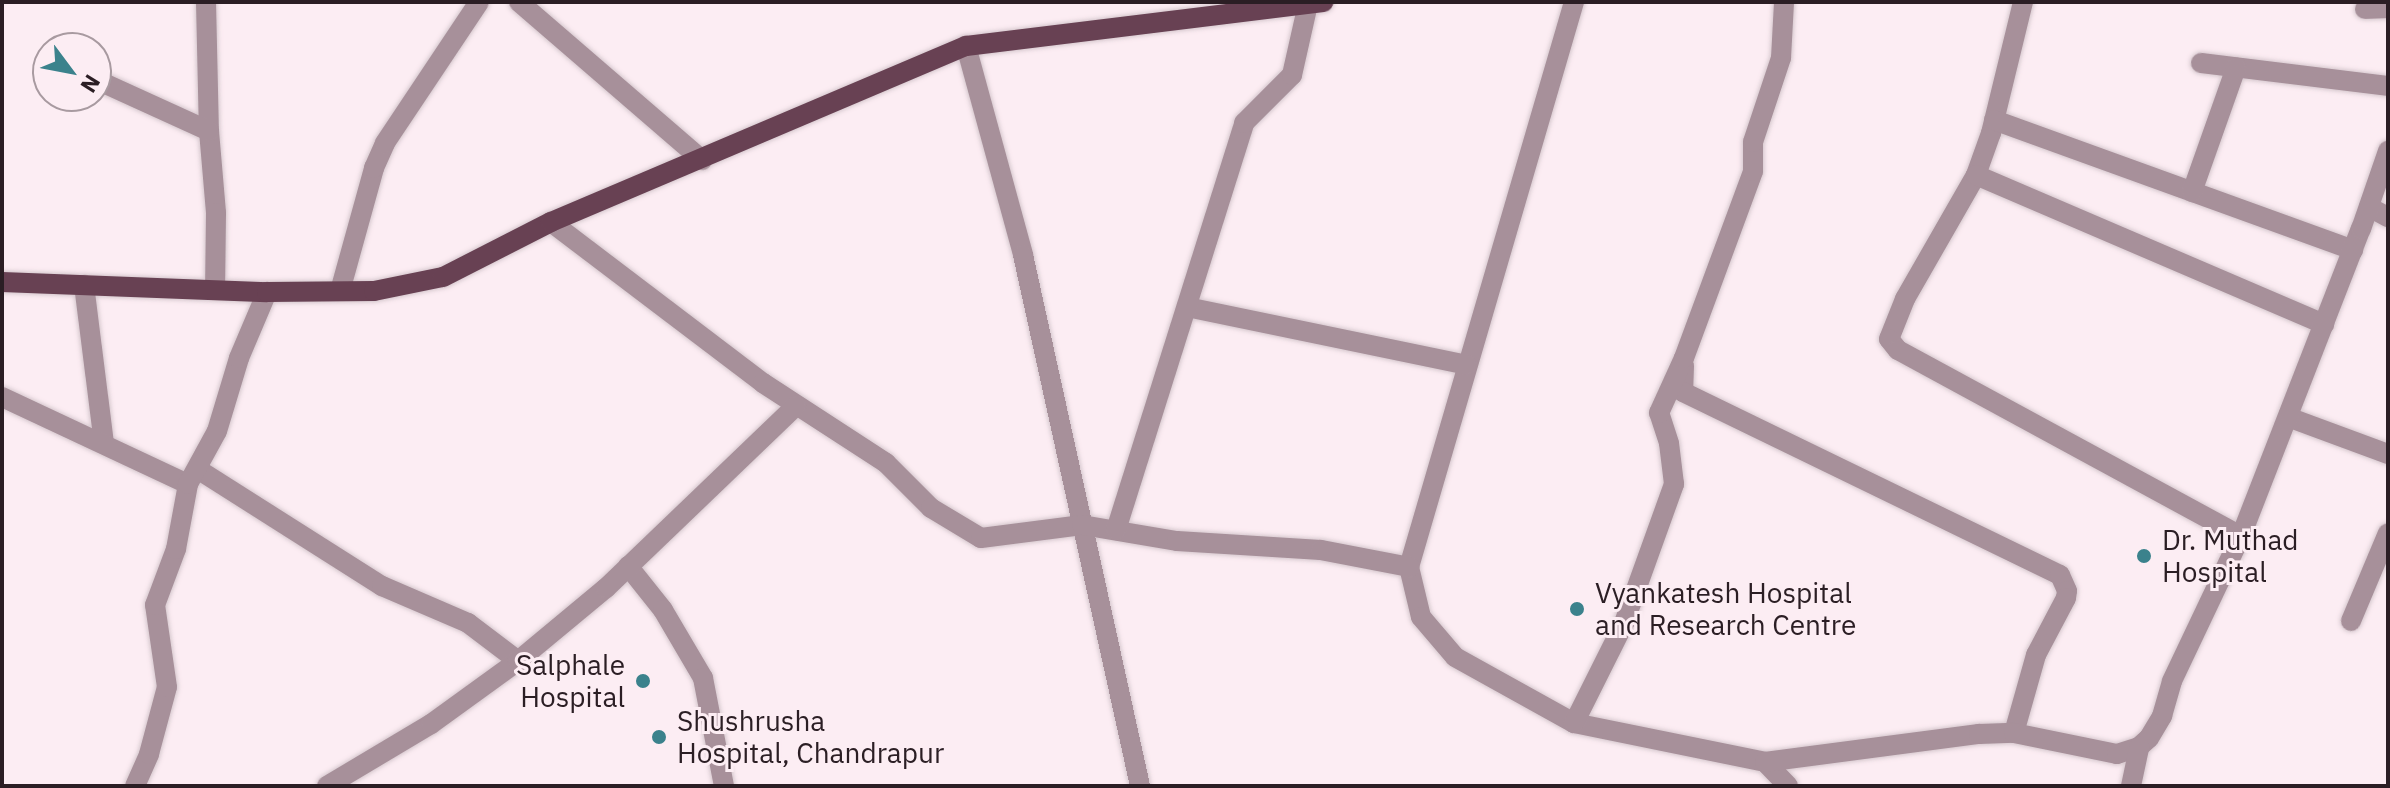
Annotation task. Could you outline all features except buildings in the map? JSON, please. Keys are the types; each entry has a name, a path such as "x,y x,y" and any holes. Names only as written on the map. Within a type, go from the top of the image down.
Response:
{"main road":[{"path":"2,282 267,292 374,291 443,277 551,222 966,46 1315,3"}],"street":[{"path":"206,2 209,131 216,213 215,290"},
{"path":"340,291 374,168 385,143 479,2"},
{"path":"519,2 702,160"},
{"path":"1574,2 1409,567 1421,617 1455,657 1574,723 1765,762 1956,735 2014,733 2117,754 2139,747 2149,738 2162,716 2172,681 2241,536 2353,250 2388,151"},
{"path":"1574,723 1624,623 1674,484 1669,443 1659,413 1684,358 1753,171 1753,142 1781,58 1784,2"},
{"path":"2023,2 1994,120 1976,175 1905,299 1889,339 1898,350 2241,536"},
{"path":"1116,530 1244,123 1292,75 1315,3"},
{"path":"2365,9 2388,8"},
{"path":"966,46 1023,255 1140,786"},
{"path":"2201,63 2388,86"},
{"path":"2192,192 2236,68"},
{"path":"112,87 209,131"},
{"path":"1994,120 2353,250"},
{"path":"1976,175 2324,324"},
{"path":"2369,207 2388,217"},
{"path":"551,222 796,406 886,463 931,508 981,538 1082,525 1177,541 1321,550 1409,567"},
{"path":"84,285 104,443"},
{"path":"135,786 149,754 167,687 155,605 176,549 194,477 217,431 239,358 267,292"},
{"path":"1187,307 1466,365"},
{"path":"1684,358 1683,392 2060,575 2067,591 2066,598 2036,655 2014,733"},
{"path":"2,397 104,443 194,477 382,586 468,623 518,661"},
{"path":"327,786 431,724 518,661 628,566 796,406"},
{"path":"2288,417 2388,454"},
{"path":"2351,621 2388,533"},
{"path":"628,566 663,610 703,678 724,786"},
{"path":"2131,786 2139,747"},
{"path":"1765,762 1788,786"}],"place":[{"name":"Dr. Muthad Hospital","path":"2144,556"},
{"name":"Vyankatesh Hospital and Research Centre","path":"1577,609"},
{"name":"Salphale Hospital","path":"643,681"},
{"name":"Shushrusha Hospital, Chandrapur","path":"659,737"}]}
